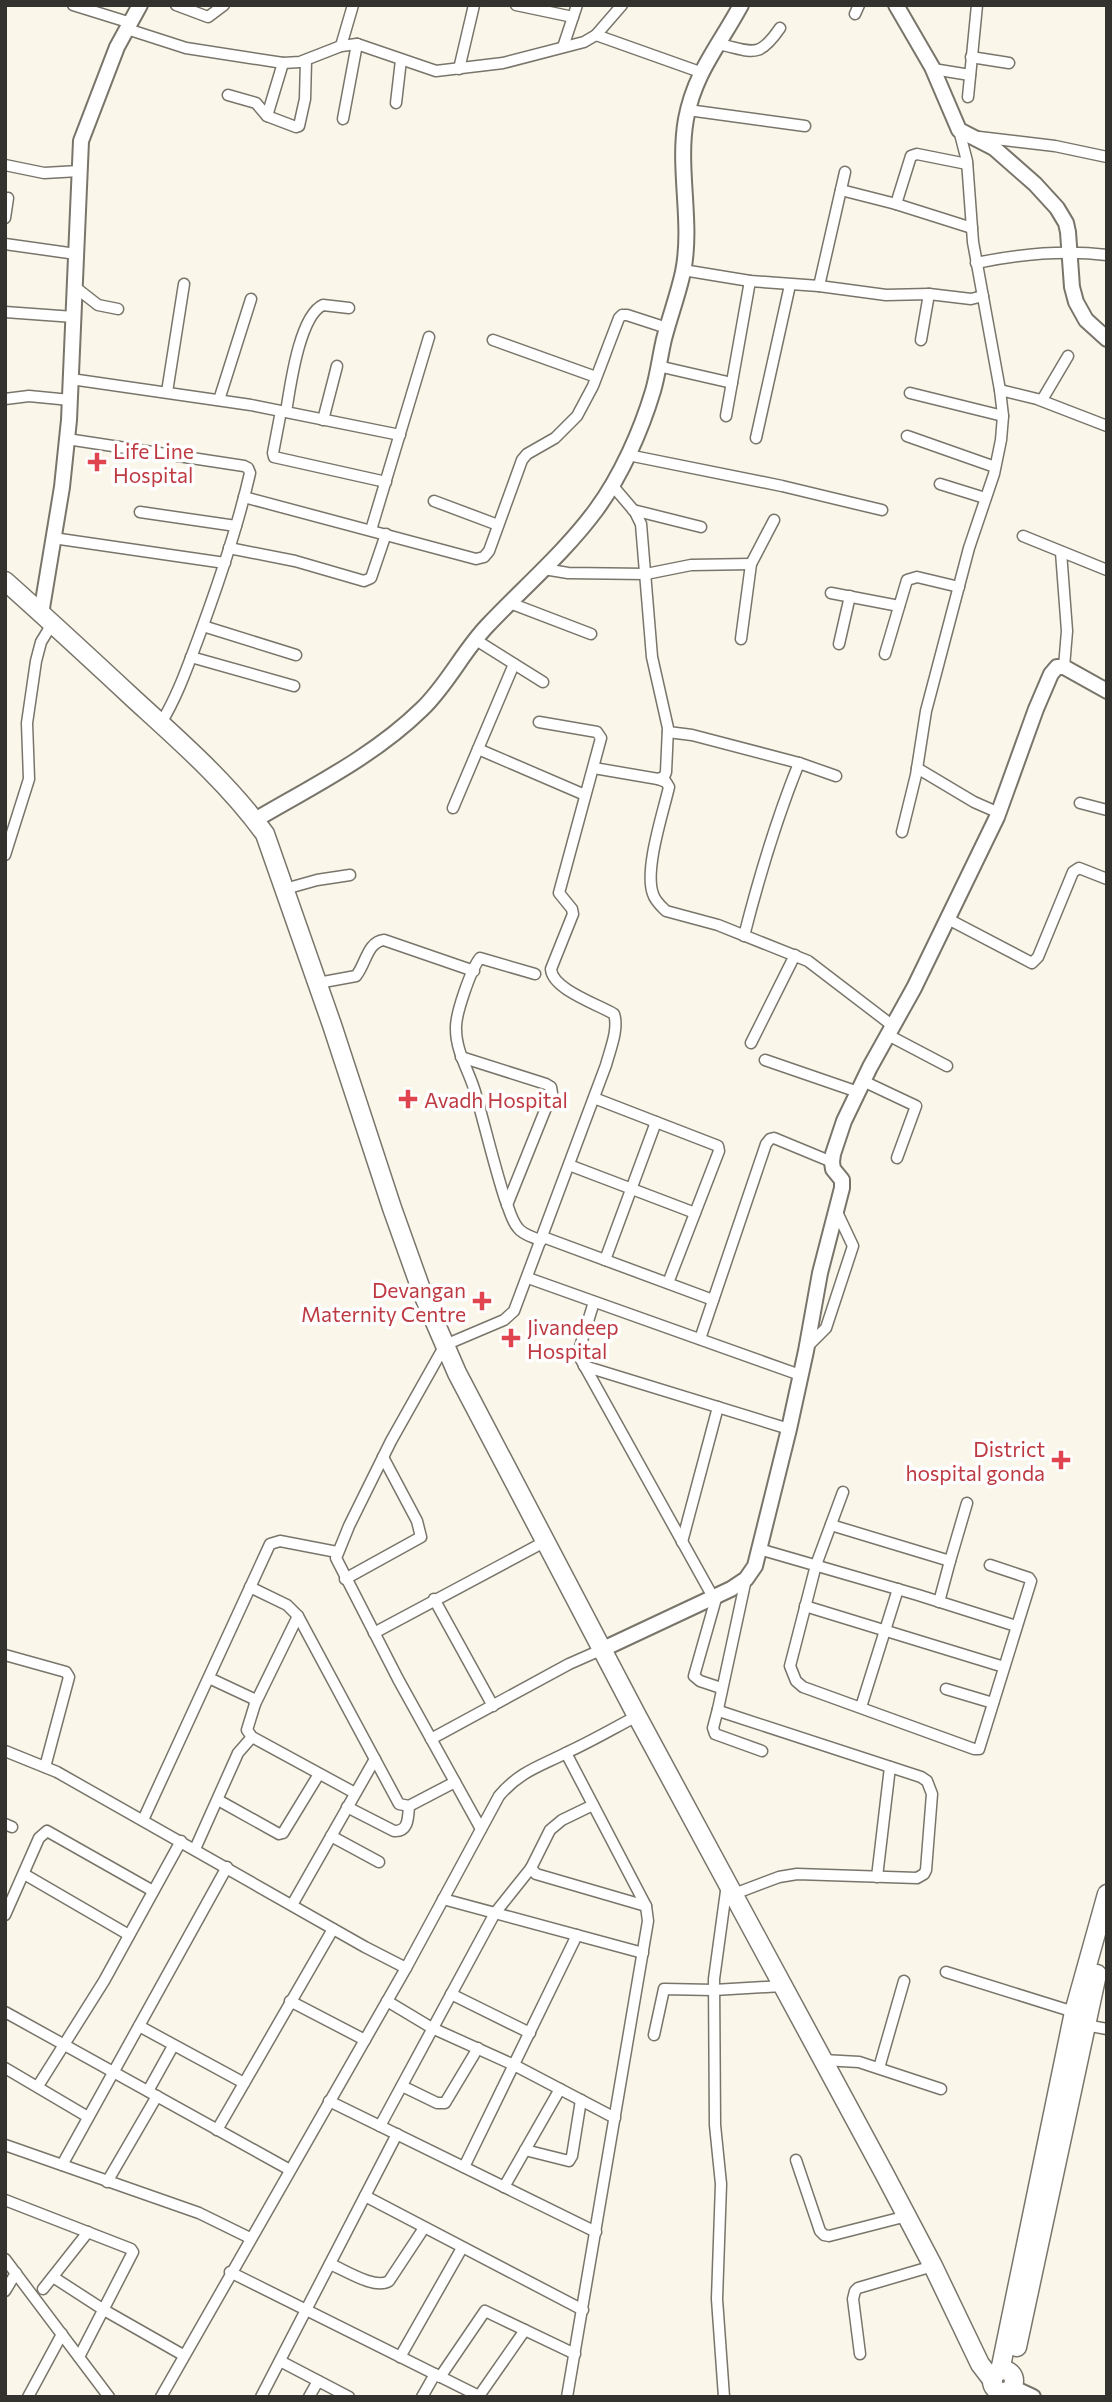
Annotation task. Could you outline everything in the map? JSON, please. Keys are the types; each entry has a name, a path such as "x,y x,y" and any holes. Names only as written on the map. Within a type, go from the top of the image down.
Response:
{"highway":[{"path":"5,581 223,783 255,820 270,844 392,1208 422,1292 457,1373 637,1716 907,2216 975,2355 1003,2386"},
{"path":"1003,2386 1107,1894"},
{"path":"1080,2018 1107,1937"}],"street":[{"path":"73,5 186,48 283,63 306,60 341,46 357,44 436,71 503,63 584,41 596,35 622,5"},
{"path":"5,855 29,779 27,723 36,661 46,619 53,538 67,439 81,141 117,47 133,29 140,5"},
{"path":"176,5 208,17 224,5"},
{"path":"341,46 353,5"},
{"path":"459,69 474,5"},
{"path":"516,5 573,17"},
{"path":"563,47 577,5"},
{"path":"255,820 351,765 385,741 422,709 476,640 571,541 612,485 628,455 653,391 683,270 686,226 684,149 688,110 700,72 741,5"},
{"path":"896,5 933,69 961,129 976,264 1003,416 995,467 926,711 917,768 902,832"},
{"path":"968,97 977,5"},
{"path":"718,44 754,51 762,49 768,46 780,28"},
{"path":"596,35 700,72"},
{"path":"343,119 357,44"},
{"path":"971,57 1009,63"},
{"path":"228,96 256,103 267,116 299,126 305,99 306,60"},
{"path":"396,103 401,60"},
{"path":"267,116 283,63"},
{"path":"933,69 970,75"},
{"path":"688,110 805,126"},
{"path":"961,129 1107,157"},
{"path":"961,129 994,148 1035,184 1057,208 1066,223 1076,302 1086,320 1107,339"},
{"path":"896,204 911,156 917,154 967,164"},
{"path":"5,165 44,173 79,171"},
{"path":"818,286 845,172"},
{"path":"841,190 972,228"},
{"path":"5,218 8,198"},
{"path":"5,244 76,254"},
{"path":"976,264 997,259 1070,253 1107,255"},
{"path":"683,270 750,281 886,295 929,294 956,299 983,296"},
{"path":"726,416 750,281"},
{"path":"167,392 184,285"},
{"path":"756,438 790,285"},
{"path":"75,287 98,305 118,309"},
{"path":"921,340 929,294"},
{"path":"219,400 251,299"},
{"path":"349,308 323,305 315,311 297,350 273,453 274,457 386,482"},
{"path":"5,312 74,317"},
{"path":"244,497 476,559 484,557 489,551 522,460 527,454 555,438 577,416 596,377 619,318 622,315 667,328"},
{"path":"371,530 429,337"},
{"path":"493,341 596,377"},
{"path":"1042,400 1068,356"},
{"path":"323,420 337,366"},
{"path":"658,366 732,383"},
{"path":"71,379 219,400 400,435"},
{"path":"1000,390 1042,400 1107,426"},
{"path":"910,393 1003,416"},
{"path":"5,399 29,396 70,400"},
{"path":"907,436 995,467"},
{"path":"67,439 244,466 250,473 225,563 203,626 176,696 161,723"},
{"path":"628,455 782,486 882,510"},
{"path":"940,484 985,498"},
{"path":"612,485 634,510 641,524 652,656 668,732 666,772 658,779"},
{"path":"434,501 498,525"},
{"path":"634,510 701,527"},
{"path":"140,512 236,526"},
{"path":"741,639 751,564 774,520"},
{"path":"229,548 295,561 364,582 371,578 386,534"},
{"path":"1023,537 1107,570"},
{"path":"53,538 225,563"},
{"path":"1061,552 1068,631 1064,667"},
{"path":"544,569 568,573 646,574 691,565 751,564"},
{"path":"885,654 905,584 911,578 959,587"},
{"path":"831,593 898,606"},
{"path":"839,644 850,596"},
{"path":"510,603 591,634"},
{"path":"203,626 296,655"},
{"path":"476,640 543,682"},
{"path":"191,657 294,686"},
{"path":"453,808 514,664"},
{"path":"431,1740 569,1664 715,1596 746,1578 755,1566 789,1429 820,1273 842,1180 833,1169 832,1162 844,1121 999,813 1046,686 1057,667 1064,667 1107,691"},
{"path":"481,1829 345,1579 337,1552 383,1457 445,1345 503,1320 514,1311 606,1065 614,1032 614,1014 559,986 551,975 573,914 559,893 601,738 597,732 539,722"},
{"path":"668,732 692,735 799,763 836,776"},
{"path":"478,749 585,795"},
{"path":"744,936 764,860 799,763"},
{"path":"594,768 658,779 666,782 669,787 650,870 653,897 666,911 710,923 795,955 820,968 891,1031 947,1066"},
{"path":"917,768 974,802 999,813"},
{"path":"1080,803 1107,810"},
{"path":"948,919 1032,963 1038,957 1073,872 1079,868 1107,879"},
{"path":"285,889 317,880 351,875"},
{"path":"318,983 356,976 372,944 377,940 384,940 474,971"},
{"path":"751,1043 795,955"},
{"path":"535,974 483,958 478,961 456,1022 461,1057 475,1091 495,1169 517,1228 713,1300"},
{"path":"461,1057 551,1087 552,1093 508,1205"},
{"path":"765,1060 916,1106 897,1158"},
{"path":"594,1098 718,1146 719,1151 668,1283"},
{"path":"604,1260 656,1122"},
{"path":"700,1339 769,1139 774,1138 832,1162"},
{"path":"569,1165 695,1213"},
{"path":"807,1348 826,1328 853,1246 836,1209"},
{"path":"528,1278 800,1375"},
{"path":"594,1303 579,1356 715,1596 694,1676 700,1681 721,1688"},
{"path":"584,1366 789,1429"},
{"path":"682,1542 718,1407"},
{"path":"345,1579 421,1537 417,1521 383,1457"},
{"path":"843,1492 816,1565 790,1666 796,1681 803,1687 979,1749 1031,1581 990,1565"},
{"path":"939,1602 967,1503"},
{"path":"831,1525 950,1561"},
{"path":"143,1820 271,1544 274,1541 337,1552"},
{"path":"374,1633 546,1541"},
{"path":"760,1549 1016,1626"},
{"path":"746,1578 713,1728 715,1734 762,1751"},
{"path":"250,1587 287,1605 298,1616 399,1804 409,1806 455,1782"},
{"path":"861,1707 898,1589"},
{"path":"434,1600 493,1706"},
{"path":"805,1606 1004,1667"},
{"path":"298,1616 255,1704 247,1730 251,1737 355,1793"},
{"path":"5,1655 66,1672 69,1676 45,1767"},
{"path":"209,1678 250,1697 255,1704"},
{"path":"946,1689 993,1703"},
{"path":"718,1709 921,1777 931,1787 924,1874 916,1878 788,1875 731,1887 715,1965 714,1990 715,2125 721,2184 717,2300 724,2397"},
{"path":"161,2397 406,1968 499,1797 511,1782 524,1773 637,1716"},
{"path":"195,1849 238,1754 251,1737"},
{"path":"5,1751 45,1767 143,1820 406,1968"},
{"path":"566,1753 646,1906 648,1921 567,2397"},
{"path":"292,1905 375,1759"},
{"path":"877,1877 890,1767"},
{"path":"218,1800 279,1834 284,1833 319,1774"},
{"path":"380,2126 495,1913 531,1868 550,1830 562,1820 593,1805"},
{"path":"347,1807 399,1831 408,1821 409,1806"},
{"path":"5,1915 39,1838 47,1831 153,1891"},
{"path":"331,1836 379,1862"},
{"path":"38,2086 129,1935 181,1841"},
{"path":"61,2165 227,1867"},
{"path":"531,1868 536,1874 646,1906"},
{"path":"23,1874 129,1935"},
{"path":"443,1899 643,1953"},
{"path":"217,2130 333,1928"},
{"path":"464,2167 577,1935"},
{"path":"946,1972 1107,2029"},
{"path":"879,2068 904,1981"},
{"path":"654,2035 664,1989 714,1990 782,1986"},
{"path":"451,1994 530,2033"},
{"path":"290,2001 365,2040"},
{"path":"387,2001 432,2028 514,2065 615,2118"},
{"path":"5,2012 290,2170"},
{"path":"139,2026 244,2083"},
{"path":"107,2182 173,2046"},
{"path":"402,2086 437,2103 445,2103 478,2048"},
{"path":"822,2060 850,2060 941,2089"},
{"path":"5,2068 88,2117"},
{"path":"504,2187 559,2089"},
{"path":"525,2150 569,2161 581,2100"},
{"path":"330,2101 596,2232"},
{"path":"261,2397 397,2134"},
{"path":"5,2145 199,2213 250,2238"},
{"path":"796,2160 820,2231 824,2235 830,2236 907,2216"},
{"path":"365,2196 583,2310"},
{"path":"5,2200 133,2252 79,2357"},
{"path":"330,2264 374,2283 384,2284 389,2281 424,2228"},
{"path":"43,2289 88,2232"},
{"path":"400,2357 462,2248"},
{"path":"5,2259 109,2397"},
{"path":"860,2354 853,2299 855,2291 933,2266"},
{"path":"230,2272 480,2396 525,2330"},
{"path":"5,2291 16,2273"},
{"path":"53,2277 104,2311 183,2355"},
{"path":"422,2397 485,2311 575,2354"},
{"path":"28,2397 62,2334"},
{"path":"280,2361 349,2397"},
{"path":"309,2397 318,2381"},
{"path":"1003,2386 1032,2397"}],"place":[{"name":"Life Line Hospital","path":"97,462"},
{"name":"Avadh Hospital","path":"408,1099"},
{"name":"Devangan Maternity Centre","path":"482,1301"},
{"name":"Jivandeep Hospital","path":"511,1338"},
{"name":"District hospital gonda","path":"1061,1460"}]}
